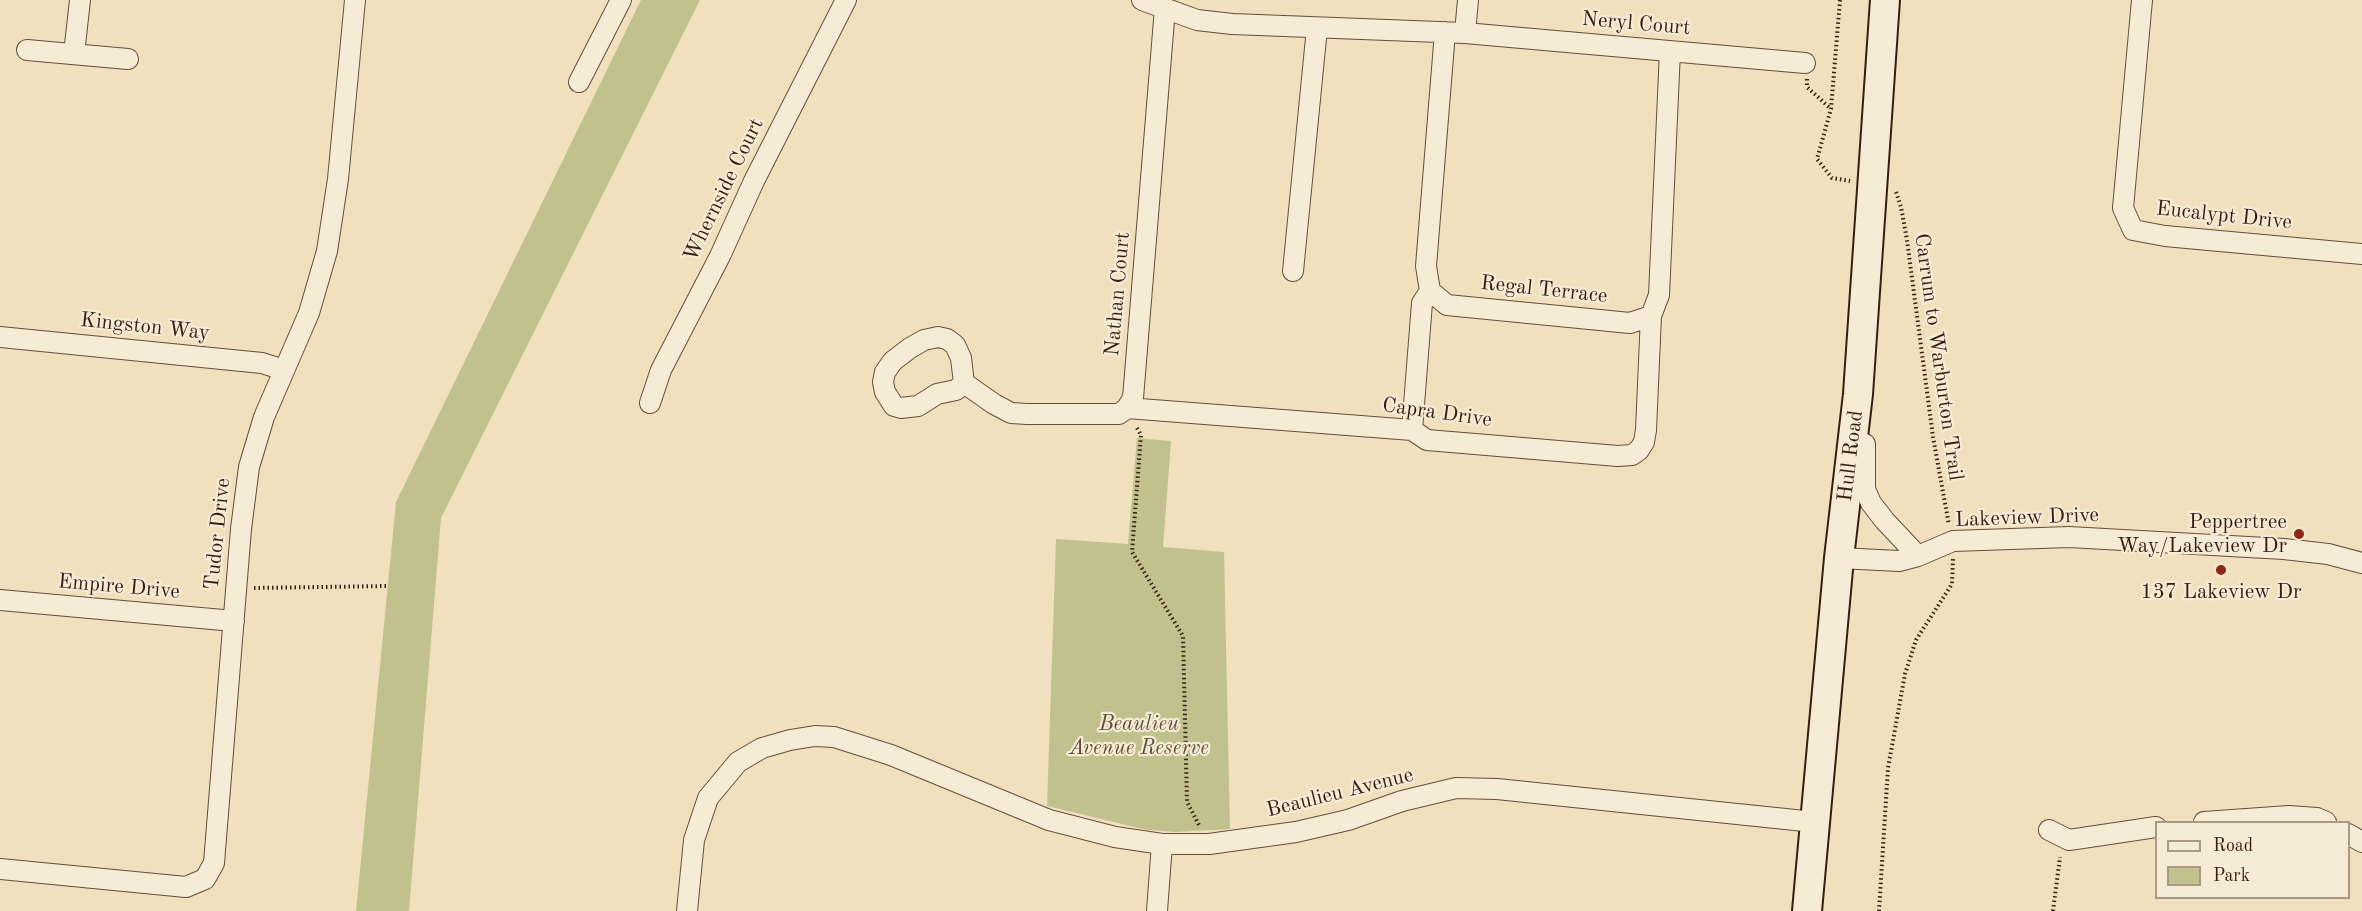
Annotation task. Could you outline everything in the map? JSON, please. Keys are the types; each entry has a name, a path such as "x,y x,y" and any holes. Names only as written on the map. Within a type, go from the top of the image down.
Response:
{"main road":[{"name":"Hull Road","path":"1807,911 1839,558 1858,394 1885,0"}],"street":[{"path":"74,54 80,0"},
{"name":"Tudor Drive","path":"0,869 186,887 205,879 214,863 241,529 249,467 264,417 309,312 327,251 338,179 355,0"},
{"path":"579,82 621,0"},
{"name":"Whernside Court","path":"650,403 661,370 846,0"},
{"name":"Neryl Court","path":"1142,0 1197,20 1232,24 1465,33 1806,63"},
{"path":"1465,33 1468,0"},
{"name":"Eucalypt Drive","path":"2142,0 2124,208 2133,230 2165,236 2362,254"},
{"name":"Nathan Court","path":"1127,408 1133,398 1135,381 1165,8"},
{"path":"1293,271 1317,28"},
{"path":"1412,430 1422,303 1430,291 1426,266 1445,32"},
{"path":"27,50 128,59"},
{"path":"1651,316 1659,296 1670,51"},
{"name":"Regal Terrace","path":"1430,291 1447,305 1630,323 1651,316"},
{"name":"Capra Drive","path":"1127,408 1412,430 1427,440 1618,456 1632,455 1640,450 1646,430 1651,316"},
{"name":"Kingston Way","path":"0,337 262,363 284,370"},
{"path":"964,383 1011,413 1107,415 1119,414 1127,408"},
{"path":"1858,394 1866,424 1865,489 1871,504 1918,555"},
{"name":"Lakeview Drive","path":"1839,558 1899,561 1953,541 2069,537 2284,549 2328,554 2362,563"},
{"name":"Empire Drive","path":"0,600 234,621"},
{"name":"Beaulieu Avenue","path":"687,911 694,840 708,798 738,762 762,748 815,736 834,738 891,755 1049,820 1115,837 1162,844 1209,844 1296,832 1348,820 1402,801 1456,788 1497,789 1814,822"},
{"path":"2218,821 2289,816 2317,818 2324,821"},
{"path":"2049,830 2069,840 2155,827"},
{"path":"1157,911 1162,844"}],"path":[{"name":"Carrum to Warburton Trail","path":"1840,0 1831,109 1817,159 1832,178 1893,184 1901,207 1933,437 1953,541 1952,584 1917,640 1905,674 1898,709 1888,768 1880,911"},
{"path":"1806,63 1808,87 1831,109"},
{"path":"1127,408 1141,435 1132,552 1183,636 1187,802 1209,844"},
{"path":"237,588 388,586"},
{"path":"2053,911 2061,854 2069,840"}],"green space":[{"path":"641,0 700,0 441,518 409,911 356,911 396,502"},
{"name":"Beaulieu Avenue Reserve","path":"1137,438 1171,441 1163,547 1224,552 1230,829 1176,832 1147,830 1047,806 1056,539 1128,544"}],"place":[{"name":"Peppertree Way/Lakeview Dr","path":"2299,534"},
{"name":"137 Lakeview Dr","path":"2221,570"}]}
